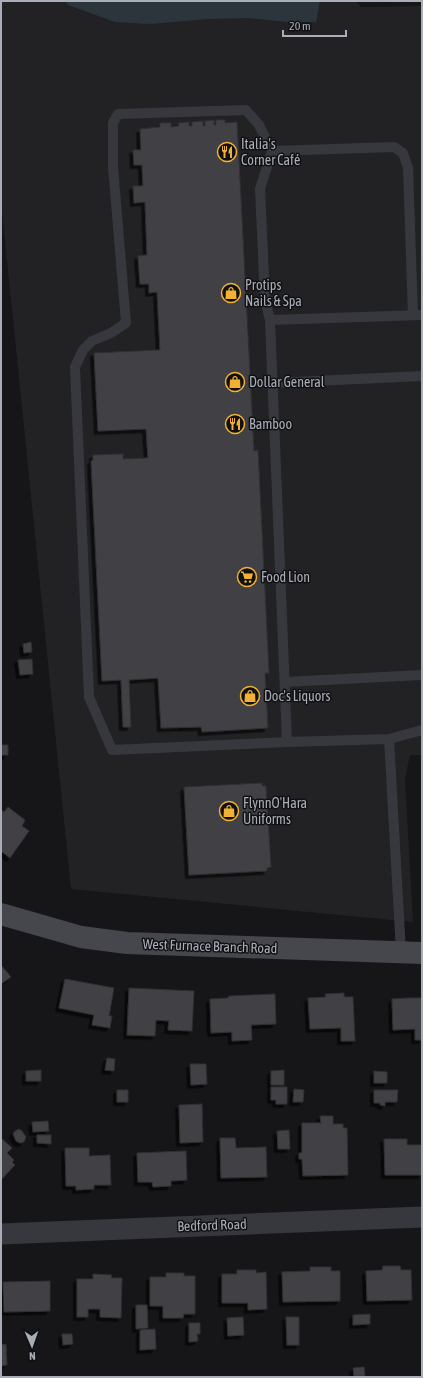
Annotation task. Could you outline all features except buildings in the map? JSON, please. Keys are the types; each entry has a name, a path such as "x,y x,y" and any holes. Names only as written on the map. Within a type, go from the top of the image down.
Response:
{"main road":[{"name":"West Furnace Branch Road","path":"1,914 81,938 127,943 412,952"}],"street":[{"name":"Bedford Road","path":"1,1234 422,1217"}],"lane":[{"path":"287,742 270,320 265,300 260,189 272,151 259,125 246,110 118,114 113,123 113,167 126,323 111,333 92,341 83,350 75,367 90,697 112,750 389,739 422,730"},
{"path":"270,320 418,315 408,168 403,153 394,148 272,151"},
{"path":"273,382 422,376"},
{"path":"285,682 422,674"},
{"path":"389,739 412,952"}],"shaded area":[{"path":"1,1 356,1 361,7 422,6 422,755 410,755 405,779 413,922 71,889 1,201"},
{"path":"66,1 320,1 316,22 287,22 248,18 208,19 151,24 115,22 68,5"}],"place":[{"name":"Italia's Corner Café","path":"227,152"},
{"name":"Protips Nails & Spa","path":"231,293"},
{"name":"Dollar General","path":"235,382"},
{"name":"Bamboo","path":"235,424"},
{"name":"Food Lion","path":"247,577"},
{"name":"Doc's Liquors","path":"250,696"},
{"name":"FlynnO'Hara Uniforms","path":"229,811"}]}
